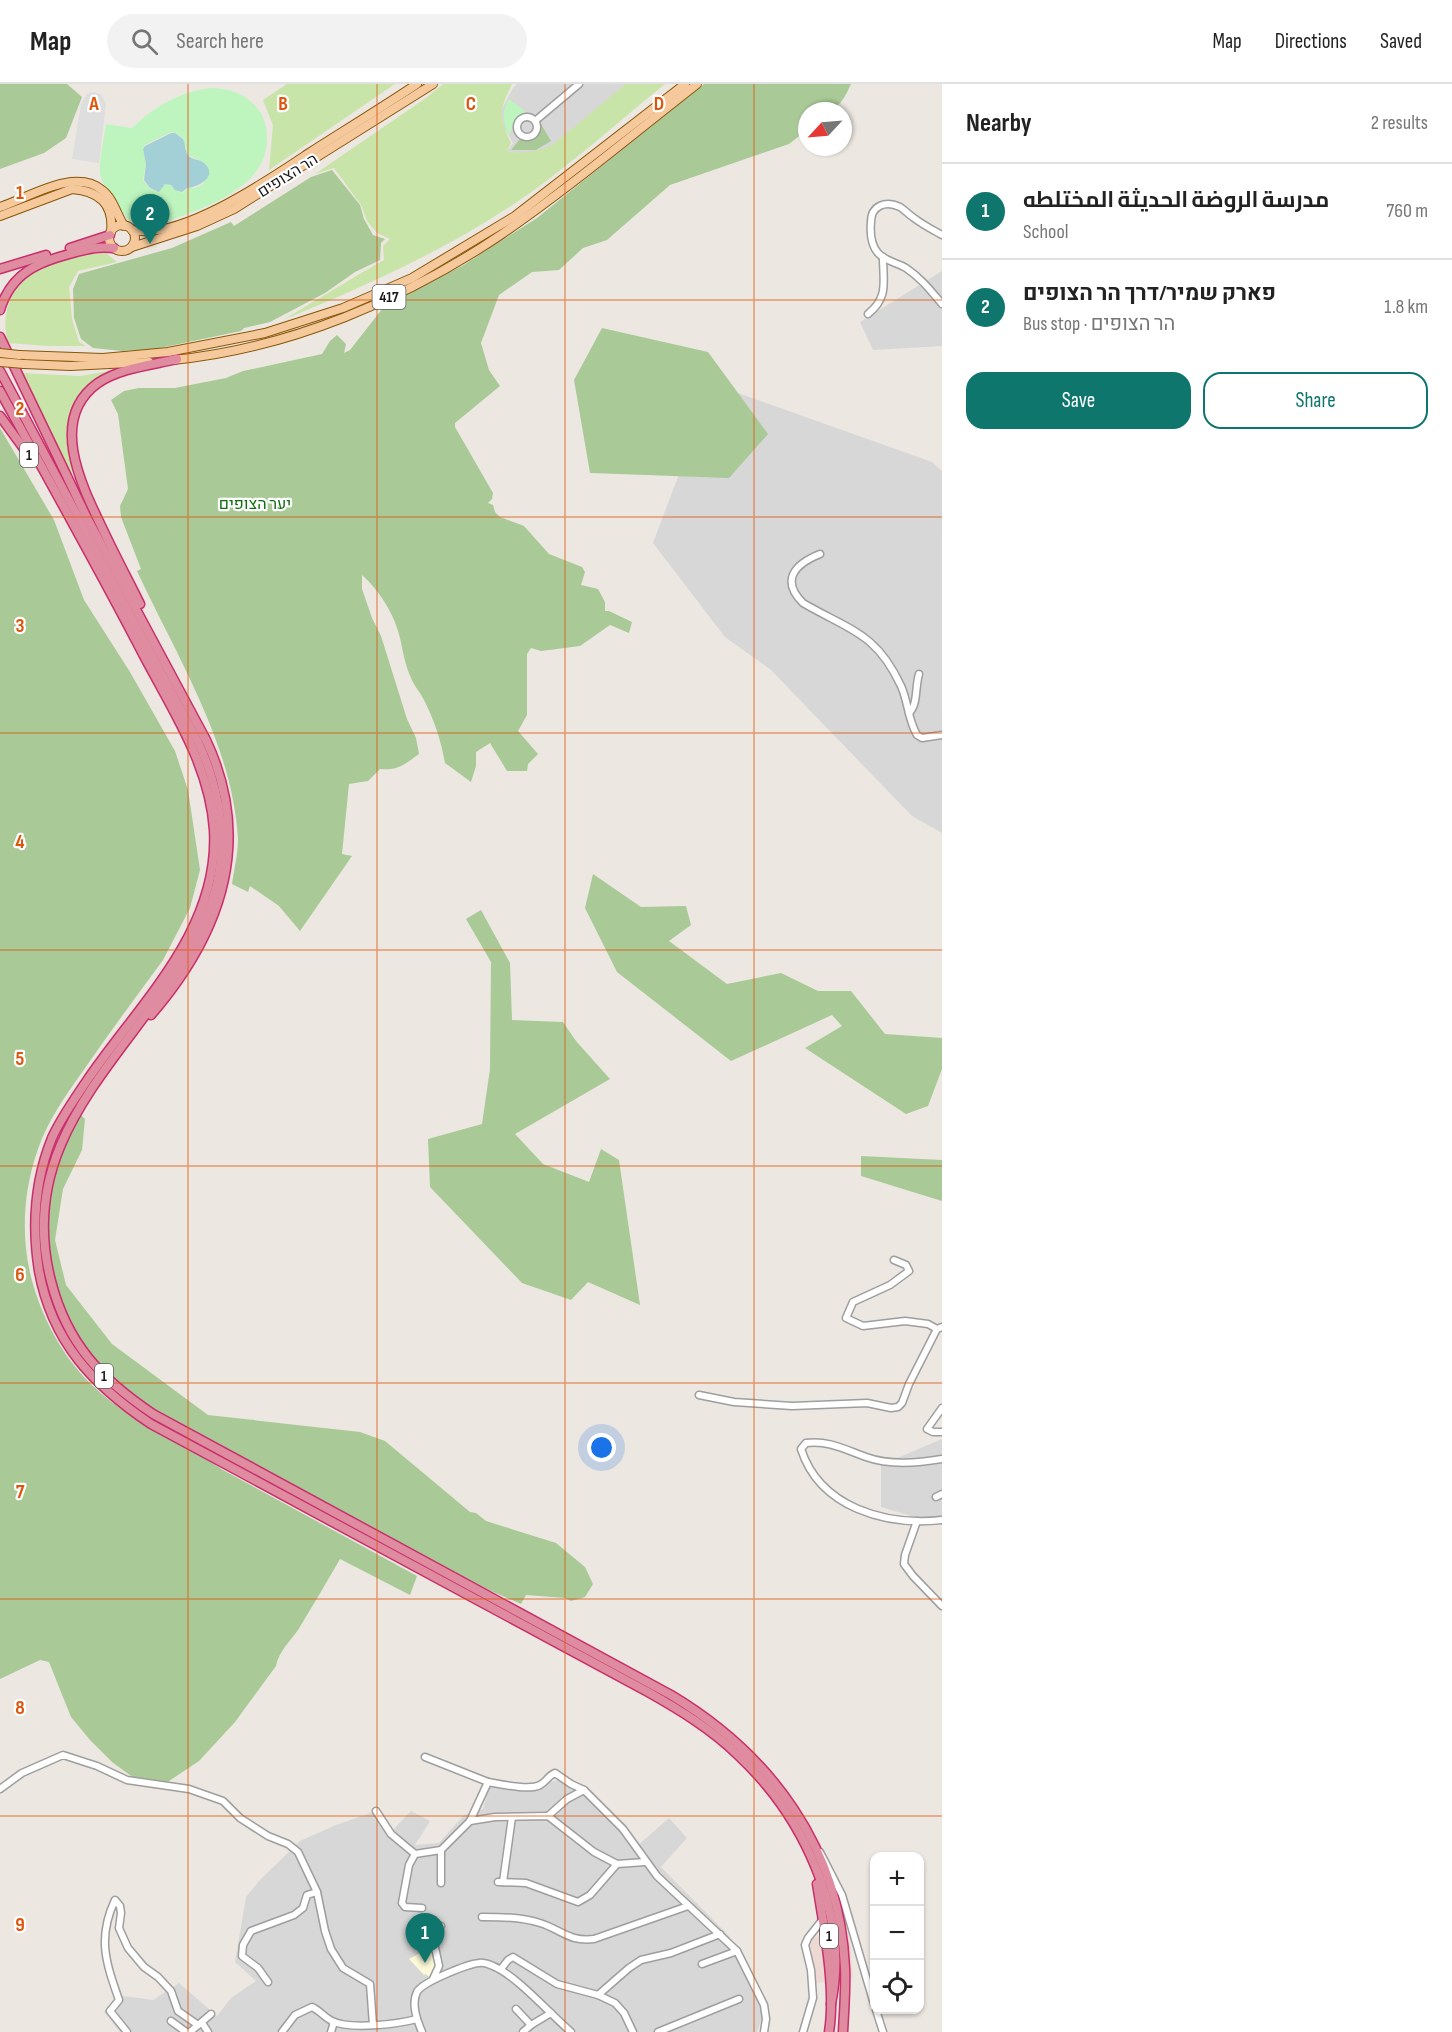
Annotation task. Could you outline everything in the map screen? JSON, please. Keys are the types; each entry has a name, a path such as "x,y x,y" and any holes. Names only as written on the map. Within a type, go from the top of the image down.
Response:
{"highway":[{"path":"0,269 110,233"},
{"path":"0,310 14,283 43,261 95,247 114,248"},
{"path":"0,336 87,518 213,754 224,792 228,828 226,872 218,905 195,955 163,1001 111,1060"},
{"path":"177,359 126,371 99,382 81,401 73,422 72,434 75,460 83,486 182,694"},
{"name":"1","path":"0,371 197,740 214,782 219,811 221,841 219,870 205,919 177,970 111,1060 78,1111 63,1136 52,1167 44,1209 44,1246 53,1290 71,1333 100,1372 135,1402 179,1429 693,1708 725,1732 767,1772 787,1799 813,1841 826,1870 840,1921 845,1968 842,2032"},
{"path":"0,391 56,495"},
{"name":"1","path":"0,416 56,495 193,749 209,796 214,845 207,890 191,933 172,964 109,1048 73,1101 52,1137 46,1156 36,1198 37,1253 43,1291 62,1337 77,1359 101,1386 151,1424 648,1692 699,1723 738,1755 763,1781 795,1827 815,1868 824,1902 831,1952 830,2032"},
{"path":"815,1868 826,1936 832,2009"}],"main road":[{"name":"הר הצופים","path":"132,230 146,232 164,228 195,219 230,202 417,84"},
{"name":"הר הצופים","path":"132,247 197,226 234,209 433,84"},
{"name":"417","path":"0,353 103,358 184,350 265,333 343,308 412,278 515,216 685,84"},
{"name":"417","path":"0,362 70,366 177,359 230,350 310,329 357,311 421,282 483,246 520,221 697,84"},
{"path":"0,207 60,183 83,182 102,189 124,226 132,230 135,238 132,247 125,251 114,248 110,242 112,220 104,201 82,190 72,189 0,216"},
{"path":"110,233 117,227 124,226"}],"street":[{"path":"535,121 579,84"},
{"path":"942,235 898,206 891,204 876,207 872,212 871,234 876,251 915,275 942,304"},
{"path":"868,314 882,299 885,287 883,257"},
{"path":"820,554 804,561 791,576 797,597 803,603 857,631 869,640 896,675 917,735 922,738 942,735"},
{"path":"909,713 915,705 915,687 919,674"},
{"path":"699,1395 734,1402 792,1406 867,1403 898,1407 940,1328 905,1321 863,1326 846,1318 853,1302 890,1285 909,1271 906,1264 894,1260"},
{"path":"942,1408 927,1429 942,1432"},
{"path":"942,1459 882,1461 864,1457 837,1446 814,1442 806,1443 801,1449 812,1472 825,1488 843,1502 864,1513 888,1519 942,1520"},
{"path":"917,1521 908,1544 904,1564 942,1606"},
{"path":"0,1789 22,1773 63,1755 98,1766 128,1780 189,1789 223,1801 240,1818 298,1852 317,1892 331,1949 342,1968 369,1984 373,2025"},
{"path":"425,1757 488,1782 539,1786 555,1773 584,1790 623,1829 645,1862 737,1951 764,2005 766,2019 764,2032"},
{"path":"376,1811 391,1834 415,1854 441,1850 470,1821 488,1782"},
{"path":"548,1816 567,1799 584,1790"},
{"path":"470,1821 495,1817 548,1816 594,1852 617,1863 645,1862"},
{"path":"512,1817 500,1882 526,1883 578,1902 590,1895 617,1863"},
{"path":"813,1841 842,1895 870,1990"},
{"path":"441,1850 441,1883"},
{"path":"415,1854 409,1865 402,1903 405,1907 422,1908"},
{"path":"268,1982 258,1968 242,1956 243,1945 250,1931 294,1915 303,1908 307,1895 317,1892"},
{"path":"127,2032 110,2011 119,2000 106,1962 104,1934 108,1915 115,1900 120,1906 119,1928 128,1948 144,1967 158,1977 171,1991 178,2011 200,2024 208,2032"},
{"path":"482,1917 512,1917 541,1923 580,1941 594,1939 688,1906"},
{"path":"802,2032 813,1998 811,1970 805,1945 823,1919"},
{"path":"433,1979 439,1966 429,1932 431,1927 441,1926"},
{"path":"598,1995 641,1960 671,1953 720,1934"},
{"path":"812,1934 826,1936"},
{"path":"702,1964 737,1951"},
{"path":"501,1970 513,1957 557,1984 598,1995 615,2003 624,2013 633,2032"},
{"path":"422,2032 414,2005 416,1992 433,1979 483,1962 501,1970 571,2032"},
{"path":"658,2032 739,2000"},
{"path":"282,2032 286,2024 296,2015 312,2007 334,2022 347,2024 399,2024 417,2019"},
{"path":"516,2009 531,2025"},
{"path":"523,2032 551,2013"},
{"path":"171,2021 188,2032 211,2014"},
{"path":"877,2014 883,2032"},
{"path":"330,2032 334,2022"}],"shaded area":[{"path":"517,84 640,84 549,149 525,154 507,151 513,143 503,126 501,111"},
{"path":"94,92 101,94 106,104 99,163 72,159 81,104 87,94"},
{"path":"942,271 942,346 873,350 860,322"},
{"path":"713,384 932,462 942,471 942,833 912,816 771,670 725,637 653,543"},
{"path":"942,1439 942,1525 881,1507 881,1465"},
{"path":"558,1780 586,1794 635,1848 669,1818 687,1838 661,1867 729,1936 754,1988 763,2015 757,2032 120,2032 104,2012 113,2000 124,1996 153,2000 179,1983 217,2016 231,1998 256,1981 235,1962 246,1897 300,1841 376,1811 393,1830 411,1811 430,1821 415,1845 439,1843 464,1815 483,1809 490,1785 523,1789"},
{"path":"838,1893 850,1942 853,1978 816,1983 809,1940 821,1935 816,1899"},
{"path":"433,1946 438,1966 429,1977 424,1975 409,1959"}],"green space":[{"path":"0,84 67,84 82,97 66,138 44,153 0,169"},
{"path":"287,84 395,84 269,170 273,125 263,100"},
{"path":"443,84 512,84 502,114 511,143 507,151 525,152 552,145 626,84 665,84 557,173 511,206 416,260 283,320 384,260 383,246 390,239 377,233 367,221 361,205 334,168 315,174"},
{"name":"יער הצופים","path":"704,84 851,84 841,102 798,102 798,137 789,144 670,185 607,240 583,248 559,270 532,272 499,295 481,343 489,370 500,386 455,423 455,427 493,493 488,503 493,505 495,512 500,517 524,526 549,554 582,567 585,572 581,585 598,589 605,602 605,611 632,622 629,633 610,625 580,646 541,651 531,648 527,654 527,715 518,731 538,754 528,764 527,771 507,771 490,743 476,752 476,766 471,782 445,763 432,717 409,673 398,629 380,595 362,575 362,589 381,636 407,719 416,738 419,754 397,768 380,769 368,781 349,784 342,854 352,856 300,931 279,906 250,886 248,892 232,884 238,839 234,804 226,769 200,701 137,571 141,569 121,517 120,506 128,489 118,414 111,400 124,391 139,388 175,388 322,354 337,335 346,344 344,353 350,350 386,304 462,266 537,218"},
{"path":"210,88 230,90 248,99 258,109 267,131 265,154 259,167 239,188 212,204 161,223 136,224 125,216 101,177 100,161 106,124 132,128 149,113 168,102","holes":["171,132 183,138 187,153 204,162 209,174 202,185 188,188 182,193 168,184 165,184 159,192 150,189 143,180 146,164 143,148"]},
{"path":"509,99 526,112 516,119 509,136 504,117"},
{"path":"541,124 551,141 536,150 511,150 520,139 534,138"},
{"path":"332,170 360,205 364,219 373,235 385,239 381,243 380,260 355,272 325,293 270,322 244,328 241,331 155,349 122,351 93,348 81,339 74,318 73,289 79,274 172,248 231,222 234,226 311,177"},
{"path":"106,253 117,262 78,271 69,287 72,319 79,342 86,346 8,343 5,322 10,301 27,275 44,265 61,259"},
{"path":"602,328 708,352 768,434 729,478 590,473 574,380"},
{"path":"110,371 80,394 69,415 67,439 72,468 71,476 22,373 80,376"},
{"path":"0,428 54,520 84,600 130,672 175,751 188,790 200,870 190,908 163,960 64,1099 52,1118 38,1149 29,1184 25,1220 27,1256 35,1291 58,1343 66,1355 94,1387 124,1411 223,1470 417,1576 410,1595 340,1559 298,1630 282,1652 276,1666 235,1722 199,1761 160,1787 134,1778 112,1762 90,1740 71,1717 49,1662 40,1660 0,1679"},
{"path":"593,874 641,907 686,906 691,925 669,941 727,984 781,973 818,991 851,991 885,1034 942,1038 942,1069 928,1106 906,1114 805,1048 842,1026 832,1015 731,1061 617,972 585,908"},
{"path":"481,910 510,963 512,1020 563,1022 576,1041 610,1079 515,1134 543,1164 589,1182 601,1149 619,1160 640,1305 588,1282 571,1300 522,1283 430,1187 428,1139 482,1124 490,1069 491,962 466,919"},
{"path":"80,1114 85,1119 82,1150 63,1189 55,1240 66,1285 112,1344 208,1415 360,1432 385,1441 470,1512 476,1513 486,1521 556,1543 585,1567 593,1584 585,1597 571,1601 565,1598 526,1595 521,1604 482,1587 157,1412 110,1377 78,1336 64,1305 54,1273 48,1240 48,1207 53,1174 64,1143"},
{"path":"861,1156 942,1160 942,1201 861,1176"}],"water":[{"path":"171,133 183,139 188,155 202,162 209,172 202,183 182,192 165,184 159,192 150,188 144,180 146,164 143,149"}],"place":[{"name":"פארק שמיר/דרך הר הצופים","path":"150,244"},
{"name":"مدرسة الروضة الحديثة المختلطه","path":"425,1963"}]}
